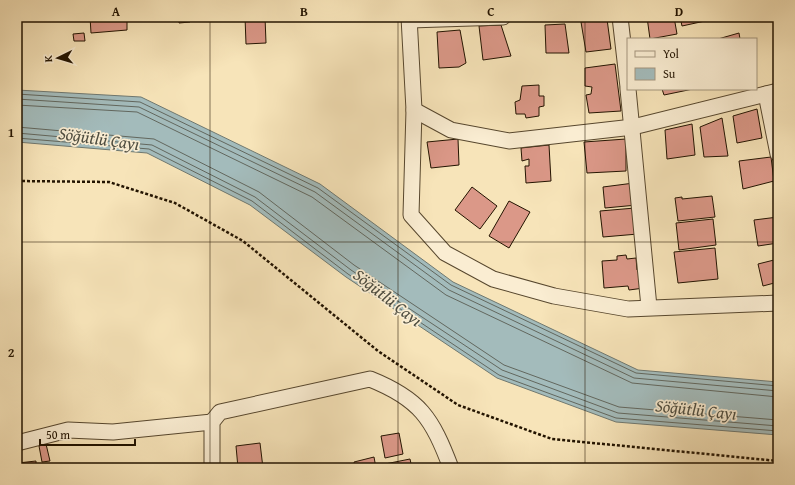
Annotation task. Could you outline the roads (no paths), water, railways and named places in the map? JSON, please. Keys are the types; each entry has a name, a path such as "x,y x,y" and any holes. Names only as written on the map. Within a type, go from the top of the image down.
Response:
{"street":[{"path":"503,17 409,19 414,110 411,215 445,253 493,279 554,296 628,309 778,303"},
{"path":"620,17 627,79"},
{"path":"628,90 633,127 649,307"},
{"path":"414,110 451,130 510,141 633,127 772,93 778,154"},
{"path":"212,468 212,422 220,412 370,379 392,388 414,403 438,435 450,468"},
{"path":"17,443 68,430 113,432 212,422"}],"water":[{"name":"Söğütlü Çayı","path":"17,90 141,97 320,184 453,282 638,370 778,382 778,435 616,422 497,378 346,277 250,205 147,153 17,142"}]}
